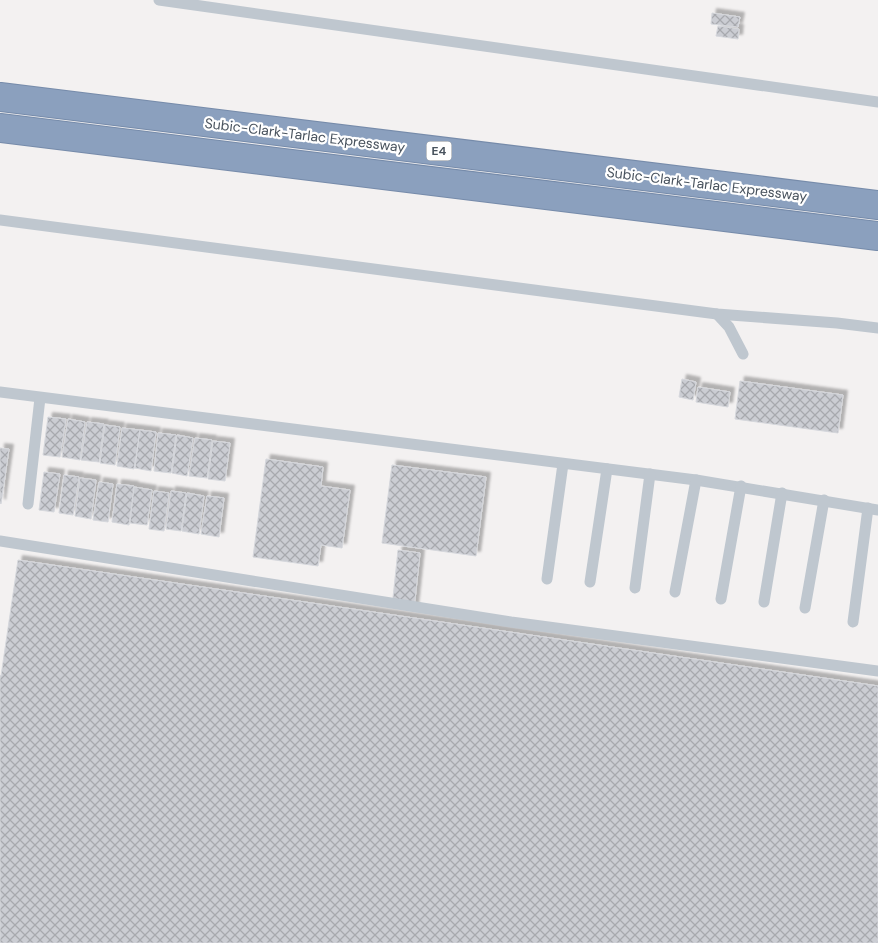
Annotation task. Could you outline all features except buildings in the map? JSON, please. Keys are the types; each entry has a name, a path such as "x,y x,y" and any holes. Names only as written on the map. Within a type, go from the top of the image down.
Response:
{"highway":[{"name":"Subic-Clark-Tarlac Expressway","path":"0,97 878,205"},
{"name":"E4","path":"0,128 878,236"}],"lane":[{"path":"159,0 878,102"},
{"path":"0,220 718,314 878,328"},
{"path":"718,314 729,327 743,354"},
{"path":"0,392 741,486 873,509 853,622"},
{"path":"28,504 40,398"},
{"path":"547,579 563,464"},
{"path":"590,582 608,469"},
{"path":"634,588 650,474"},
{"path":"675,592 696,480"},
{"path":"722,598 741,486"},
{"path":"764,602 782,493"},
{"path":"804,608 824,500"},
{"path":"0,541 511,622 878,671"}]}
